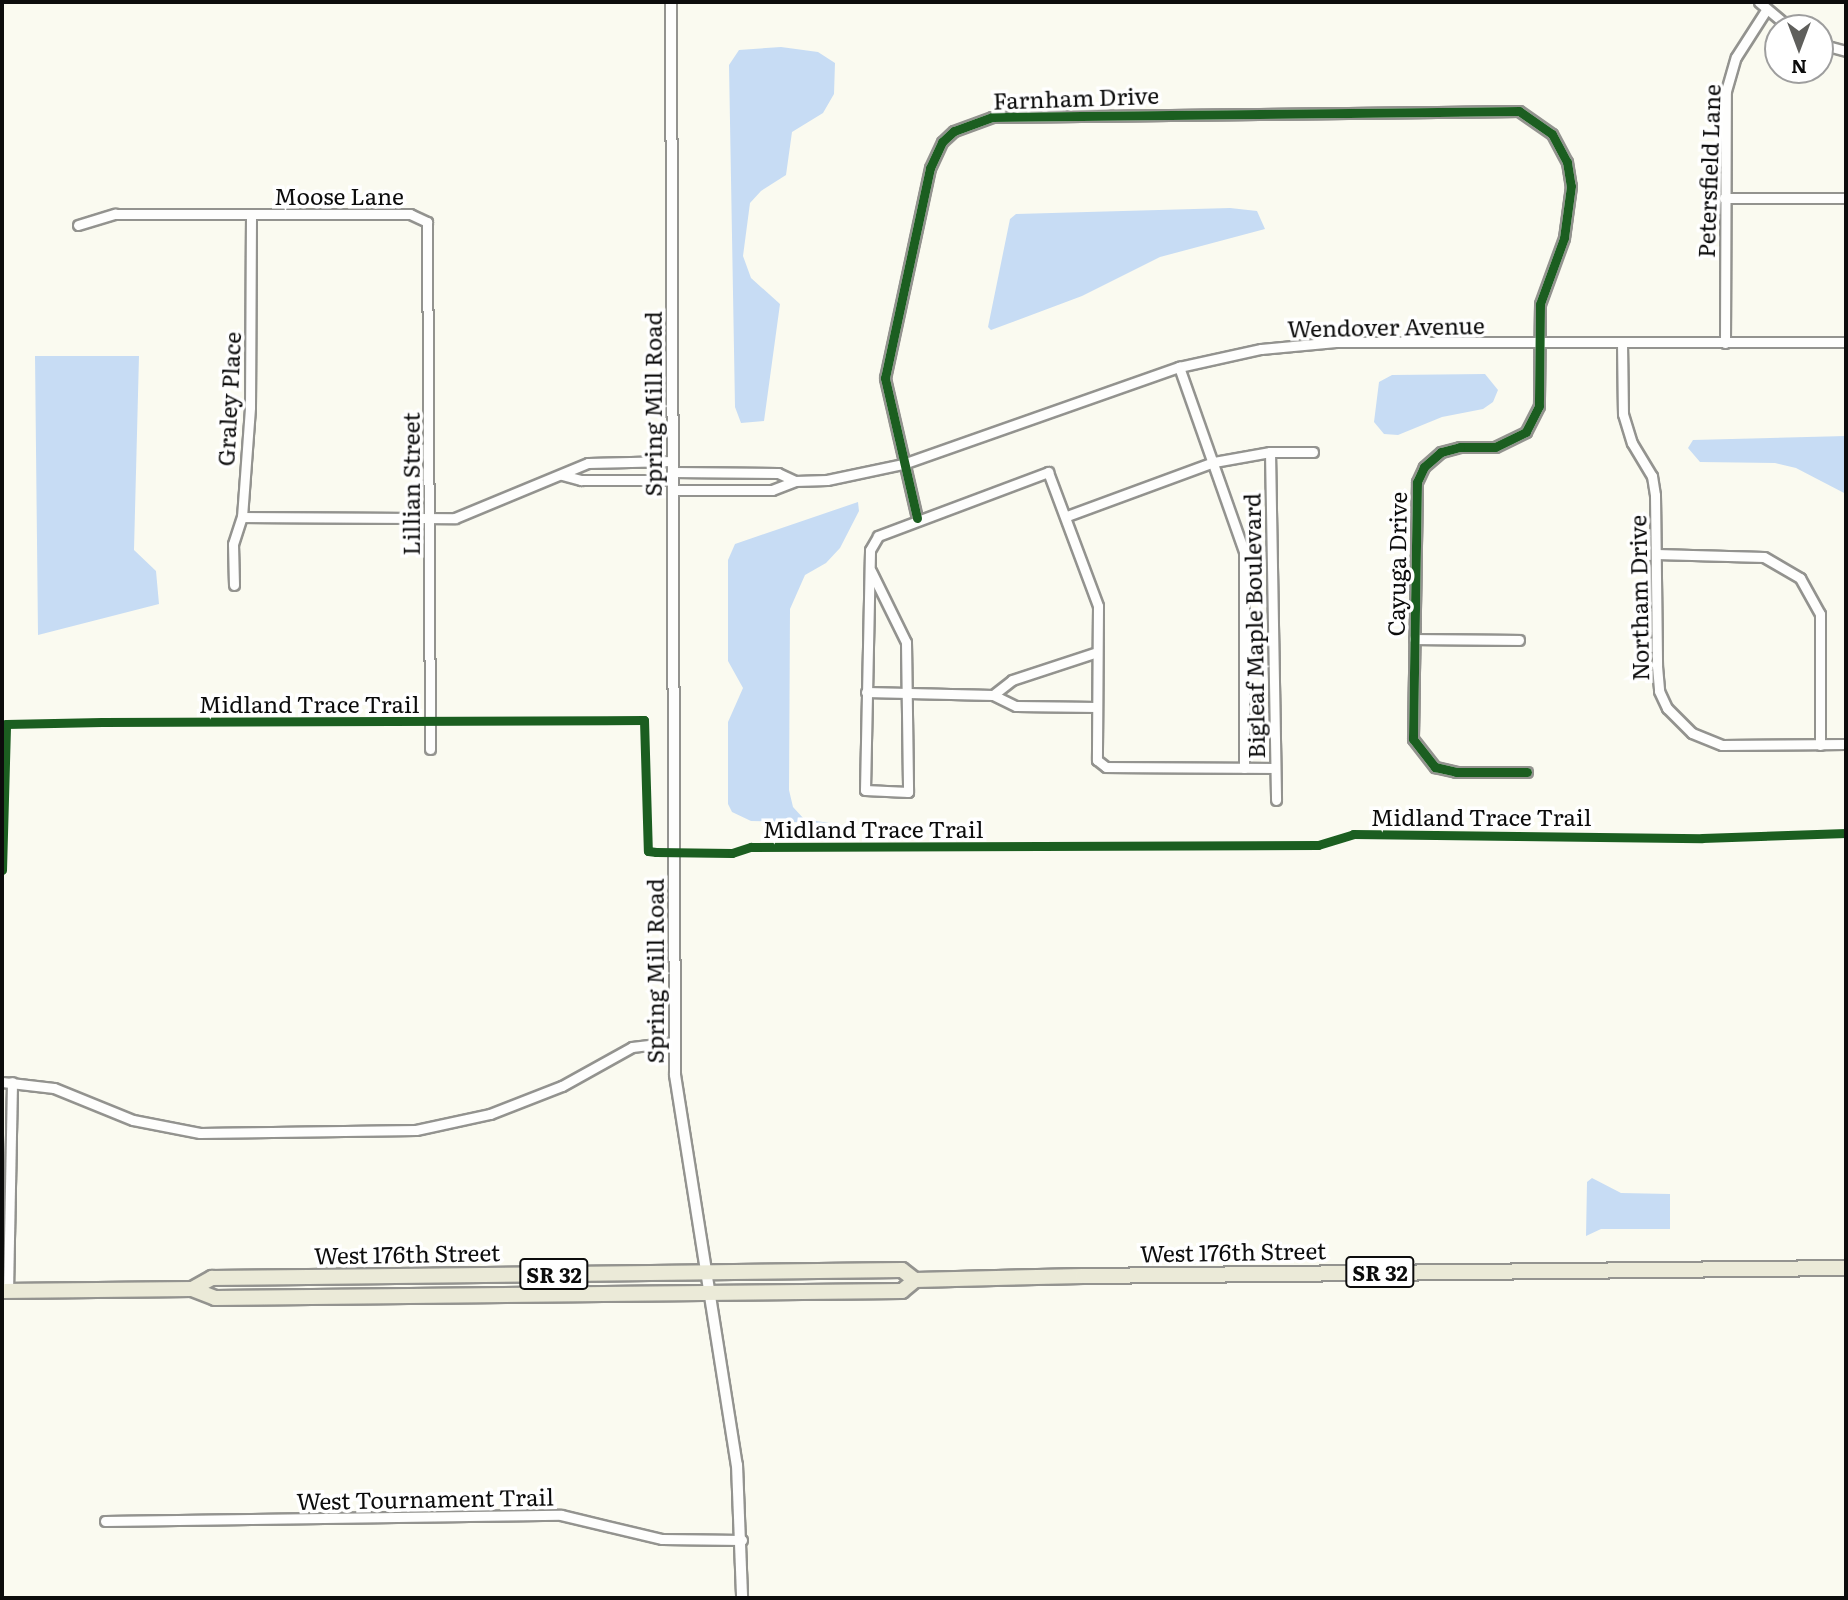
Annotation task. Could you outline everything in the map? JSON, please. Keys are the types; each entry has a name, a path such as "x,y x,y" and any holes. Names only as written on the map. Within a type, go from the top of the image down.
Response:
{"main road":[{"name":"West 176th Street","path":"192,1289 212,1278 902,1270 915,1280 1846,1268"},
{"name":"West 176th Street","path":"5,1291 192,1289 215,1298 902,1291 915,1280"}],"street":[{"name":"Spring Mill Road","path":"671,2 674,1042 678,1106 737,1465 742,1598"},
{"path":"1759,2 1771,14"},
{"name":"Petersfield Lane","path":"1725,343 1724,198 1728,80 1748,36 1766,10"},
{"name":"Farnham Drive","path":"903,464 885,378 932,161 942,142 966,125 992,117 1482,109 1519,111 1546,126"},
{"name":"Cayuga Drive","path":"1528,772 1457,772 1435,766 1424,756 1413,739 1417,482 1424,467 1441,452 1460,447 1495,447 1526,432 1539,406 1540,304 1564,238 1572,186 1562,149 1546,126"},
{"path":"1724,198 1846,198"},
{"name":"Moose Lane","path":"78,225 115,214 410,214 425,219"},
{"name":"Graley Place","path":"234,585 233,544 242,517 250,407 251,214"},
{"name":"Lillian Street","path":"425,219 428,232 430,749"},
{"name":"Wendover Avenue","path":"673,476 778,473 795,481 903,464 1180,367 1261,349 1336,342 1846,342"},
{"name":"Northam Drive","path":"1622,343 1623,414 1632,443 1652,476 1659,691 1678,720 1704,740 1723,746 1846,744"},
{"name":"Bigleaf Maple Boulevard","path":"1180,367 1244,552 1244,768"},
{"path":"1067,516 1214,462 1270,452 1313,452"},
{"name":"Bigleaf Maple Boulevard","path":"1270,452 1276,800"},
{"path":"242,517 429,521 455,518 588,463 772,490 795,481"},
{"path":"903,464 917,518"},
{"path":"871,571 906,642 908,792 865,790 870,550 878,536 917,518 1048,472 1067,516 1098,606 1097,760 1106,767 1275,768"},
{"path":"562,475 581,480 673,476"},
{"path":"1656,554 1764,557 1800,578 1820,614 1820,745"},
{"path":"1414,639 1519,640"},
{"path":"993,695 1012,680 1097,652"},
{"path":"866,692 993,695 1016,706 1097,707"},
{"path":"2,1082 54,1088 153,1125 201,1133 416,1130 490,1114 562,1086 632,1047 674,1042"},
{"path":"5,1291 12,1082"},
{"name":"West Tournament Trail","path":"105,1521 561,1515 662,1539 741,1540"}],"water":[{"path":"781,47 818,52 835,63 834,94 823,113 792,132 786,175 761,191 750,203 743,256 751,278 780,304 764,421 741,423 735,407 729,65 739,50"},
{"path":"1230,208 1257,211 1265,229 1160,257 1082,296 991,330 988,327 1010,219 1016,214"},
{"path":"35,356 139,356 134,550 156,571 159,604 38,635"},
{"path":"1485,374 1498,390 1493,402 1483,409 1442,417 1398,435 1384,434 1374,422 1379,382 1392,375"},
{"path":"1846,436 1846,494 1796,468 1775,463 1700,462 1688,448 1693,440"},
{"path":"858,502 859,511 840,548 826,563 805,575 790,609 789,790 793,807 804,819 829,823 751,821 732,812 728,804 728,722 743,688 728,661 728,560 735,544"},
{"path":"1592,1178 1621,1193 1670,1194 1670,1229 1601,1229 1586,1236 1587,1182"}],"cycle path":[{"path":"917,518 885,378 930,168 942,142 954,131 992,117 1519,111 1552,134 1567,162 1571,186 1564,238 1540,304 1539,406 1526,432 1495,447 1460,447 1441,452 1424,467 1417,482 1413,739 1435,767 1456,772 1527,772"},
{"name":"Midland Trace Trail","path":"2,870 6,724 102,722 644,720 648,851 656,852 732,853 751,847 1318,845 1353,834 1702,838 1846,833"}]}
